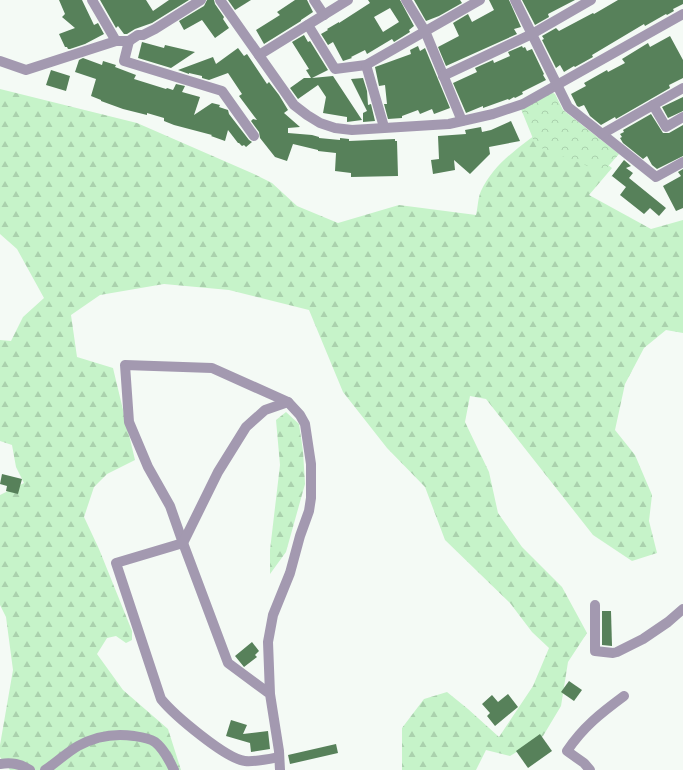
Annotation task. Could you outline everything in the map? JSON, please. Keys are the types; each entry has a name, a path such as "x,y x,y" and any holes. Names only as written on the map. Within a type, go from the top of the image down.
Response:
{"street":[{"path":"92,0 116,41"},
{"path":"0,61 26,70 116,41 129,41 138,35 155,29 201,0"},
{"path":"220,0 294,105 306,115 320,123 335,128 352,130 450,124 493,114 522,104 683,14"},
{"path":"314,0 324,15"},
{"path":"259,56 348,0"},
{"path":"406,0 425,31 462,121"},
{"path":"308,25 336,69 366,65 480,0"},
{"path":"516,0 568,106 656,177 683,162"},
{"path":"443,76 532,34 591,0"},
{"path":"129,41 124,61 222,91 254,136"},
{"path":"366,65 384,127"},
{"path":"602,134 683,88"},
{"path":"653,105 666,127 683,117"},
{"path":"270,694 228,663 182,543 170,506 148,467 129,422 125,365 212,368 288,402 300,415 305,424 311,464 311,498 309,511 300,536 290,573 274,615 268,642 270,694 280,770"},
{"path":"279,757 246,761 235,759 215,746 168,708 161,699 116,563 182,543 218,472 246,427 265,410 288,402"},
{"path":"595,605 595,651 613,654 644,639 683,609"},
{"path":"590,770 584,763 567,751 579,734 603,711 624,696"},
{"path":"45,770 76,747 91,740 118,734 144,737 154,742 162,750 174,770"},
{"path":"0,764 16,763 30,770"}],"green space":[{"path":"0,89 137,123 254,174 272,183 297,206 338,223 399,205 476,215 481,191 494,170 512,153 552,123 612,168 589,195 651,229 683,220 683,333 666,330 644,348 625,384 615,430 635,455 652,495 649,521 657,553 632,561 593,535 486,399 470,396 465,422 489,472 498,513 522,547 562,587 587,633 568,662 561,706 543,736 510,756 486,750 476,770 402,770 402,728 424,699 447,692 499,737 533,686 549,648 532,632 510,603 445,540 425,487 387,448 343,392 309,310 229,290 164,284 100,295 71,315 77,357 113,368 135,460 107,474 94,487 84,517 99,549 132,631 132,640 126,643 116,636 107,638 97,654 123,690 168,729 181,770 10,770 0,757 0,745 13,670 6,617 0,605 0,495 24,483 16,467 12,445 0,441 0,340 11,341 23,317 44,298 17,249 0,234"},
{"path":"551,92 555,94 563,110 619,154 603,172 536,146 521,109"},
{"path":"286,412 299,424 303,451 305,484 286,552 270,574 270,550 280,465 276,420"}],"building":[{"path":"59,0 82,0 94,25 98,23 104,34 85,44 70,49 65,47 59,34 75,28 62,17 65,14"},
{"path":"100,0 146,0 153,11 169,0 189,0 152,23 124,34 118,26 116,28"},
{"path":"207,0 214,0 229,28 215,38 202,20 184,30 179,21 204,6"},
{"path":"228,0 251,0 235,10"},
{"path":"295,0 307,0 313,12 264,44 256,30 280,15 277,12"},
{"path":"368,0 400,0 414,26 409,30 410,32 394,42 392,39 367,54 365,50 351,57 352,58 343,61 333,42 328,45 321,34 370,3","holes":["390,8 399,22 383,32 374,17"]},
{"path":"414,0 460,0 462,3 439,16 426,21"},
{"path":"489,0 509,0 521,27 514,29 517,34 446,66 438,47 459,36 453,23 468,14 472,22 494,10"},
{"path":"522,0 575,0 548,14 549,17 535,25"},
{"path":"618,0 683,0 683,4 673,9 674,11 667,15 666,14 645,26 644,24 575,67 574,66 564,72 560,65 556,68 542,40 544,39 542,36 556,28 559,31 593,13 594,14"},
{"path":"304,35 308,42 310,41 328,70 312,78 333,76 362,120 347,122 347,117 323,113 326,97 318,85 298,99 290,88 304,78 311,78 306,70 309,69 292,42"},
{"path":"670,36 683,60 683,78 669,85 670,88 616,119 615,117 601,125 590,116 584,105 579,107 577,106 571,94 586,86 584,83 607,70 608,72 625,63 622,59 648,43 650,47"},
{"path":"142,42 164,48 165,45 195,52 171,68 138,58"},
{"path":"418,46 420,51 425,48 450,108 434,114 432,109 420,114 418,110 402,116 402,118 388,119 384,104 387,104 385,85 379,86 375,67 411,54 410,50"},
{"path":"522,46 523,48 525,47 527,51 532,49 546,80 522,92 523,94 515,98 514,97 483,108 483,106 466,113 453,83 477,72 475,68 493,60 494,63 510,56 508,52"},
{"path":"238,48 244,56 247,54 267,84 269,82 279,95 288,110 284,113 300,127 288,128 288,133 312,135 319,138 340,140 340,138 349,139 349,141 395,139 395,141 397,141 398,176 351,177 351,173 335,171 336,153 318,151 293,144 287,161 275,157 260,138 259,132 251,121 253,119 257,120 239,96 242,94 228,73 209,80 202,78 202,76 189,74 178,70 213,57 216,64"},
{"path":"83,58 102,65 103,61 116,65 115,67 136,75 134,79 166,89 173,90 176,84 185,86 182,92 200,97 194,115 212,103 220,105 219,107 228,110 229,114 252,142 246,147 244,145 242,146 228,130 225,141 211,136 212,135 174,125 164,121 164,118 147,113 147,115 123,109 101,101 91,96 96,79 75,72 79,60"},
{"path":"51,70 70,76 66,91 46,85"},
{"path":"363,78 367,91 368,105 371,104 375,121 363,122 363,113 367,111 351,79"},
{"path":"683,97 683,111 668,118 662,107"},
{"path":"651,114 663,133 669,133 683,125 683,156 657,169 652,165 647,156 643,159 623,143 620,138 622,137 620,134 624,132 623,130"},
{"path":"511,121 520,141 489,147 490,154 470,174 454,160 455,170 433,174 431,160 439,159 438,136 466,134 465,130 481,127 482,132 491,130"},
{"path":"624,160 631,166 626,168 633,173 629,178 666,208 659,216 650,208 644,214 620,195 626,187 612,176 611,177"},
{"path":"683,169 683,208 676,211 663,186 681,176 678,172"},
{"path":"2,474 22,479 18,494 6,491 7,486 0,484"},
{"path":"602,611 611,611 612,646 602,645"},
{"path":"252,642 259,651 255,655 257,657 244,667 235,656"},
{"path":"569,681 582,690 574,701 561,692"},
{"path":"508,694 518,707 495,726 487,716 490,713 482,704 492,695 498,702"},
{"path":"231,720 247,725 243,734 268,731 270,749 251,752 250,743 226,736"},
{"path":"540,734 552,751 528,768 516,751"},
{"path":"336,744 338,753 290,764 288,755"}]}
